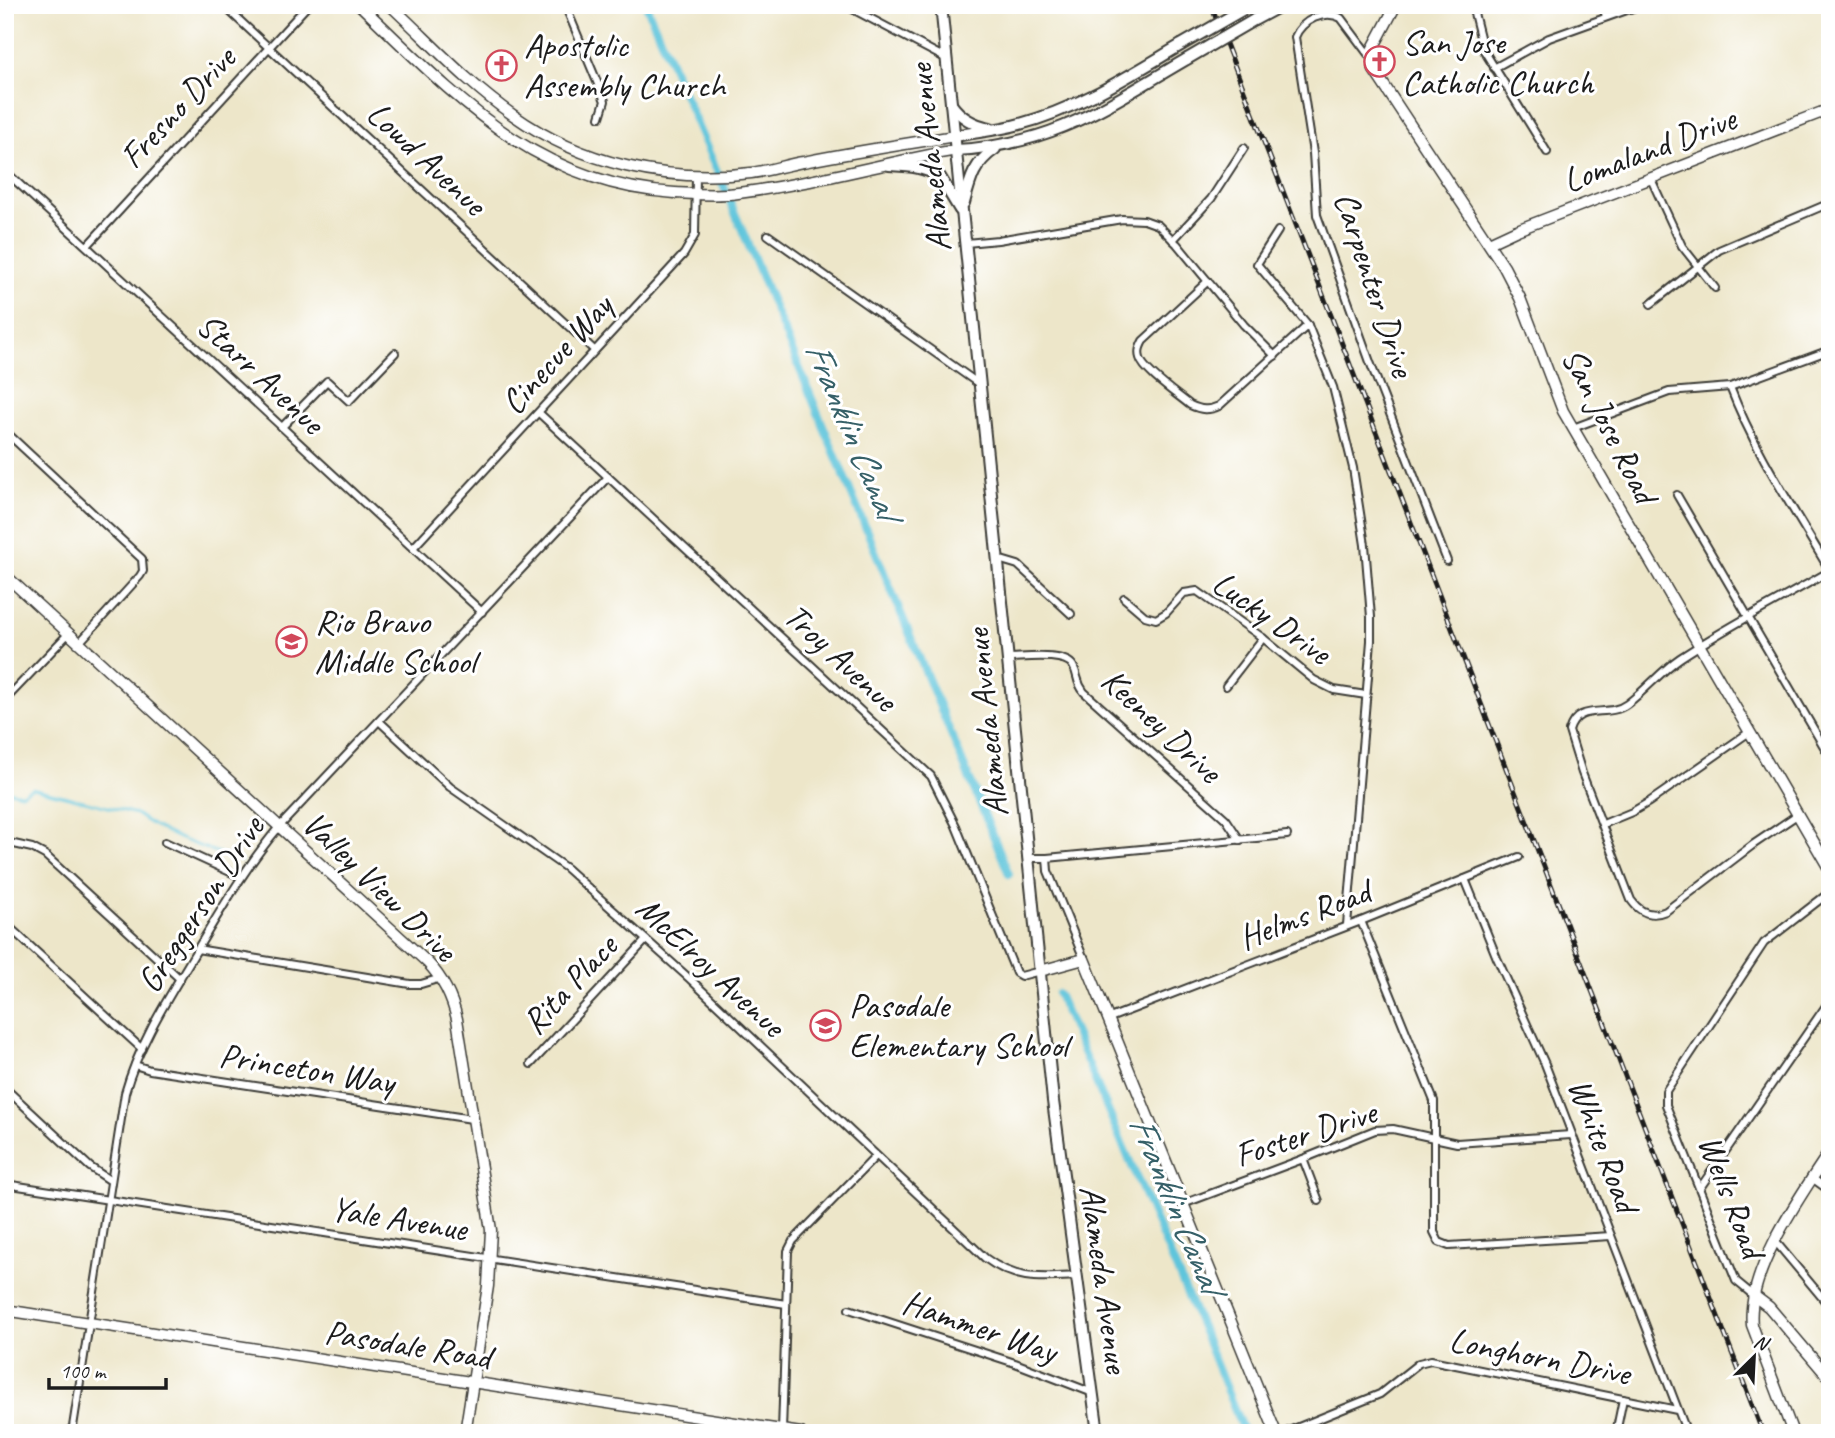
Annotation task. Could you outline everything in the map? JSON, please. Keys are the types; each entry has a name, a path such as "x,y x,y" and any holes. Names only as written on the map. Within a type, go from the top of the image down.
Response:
{"main road":[{"name":"Alameda Avenue","path":"941,5 1053,1101 1098,1433"},
{"path":"955,136 1020,124 1078,102 1250,5"},
{"path":"956,150 998,147 1070,126 1282,5"},
{"path":"950,102 957,112 973,123 996,129"},
{"path":"962,212 975,168 985,155 998,147"},
{"path":"889,165 912,166 940,177 962,212"}],"street":[{"name":"Lowd Avenue","path":"223,5 594,350"},
{"name":"Fresno Drive","path":"87,246 308,5"},
{"path":"360,5 475,111 533,152 575,172 606,182 653,191 720,195 742,193 956,150"},
{"path":"390,5 486,94 535,130 609,162 656,173 734,175 955,136"},
{"path":"565,5 605,101 600,117"},
{"path":"845,5 947,59"},
{"path":"1371,58 1372,50 1396,5"},
{"path":"1472,5 1483,49 1547,152"},
{"path":"1603,5 1606,17"},
{"path":"1494,68 1549,38 1641,5"},
{"name":"Carpenter Drive","path":"1371,58 1341,18 1334,14 1321,14 1299,29 1295,37 1312,153 1317,215 1447,561"},
{"name":"San Jose Road","path":"1371,58 1374,69 1489,243 1520,298 1556,394 1573,428 1830,870"},
{"name":"Lomaland Drive","path":"1489,243 1830,109"},
{"path":"1173,240 1211,199 1244,148"},
{"name":"Starr Avenue","path":"5,171 482,612"},
{"name":"Cinecue Way","path":"413,548 692,243 695,234 696,176"},
{"path":"1651,179 1672,230 1696,267 1715,288"},
{"path":"1651,304 1696,267 1732,243 1830,203"},
{"path":"966,243 1122,219 1143,220 1158,225 1244,325 1275,356"},
{"name":"Carpenter Drive","path":"1279,231 1258,264 1308,325 1333,387 1353,468 1369,583 1371,641 1347,925"},
{"path":"768,235 980,385"},
{"path":"1208,281 1143,341 1139,356 1144,366 1190,405 1199,409 1208,410 1219,406 1308,325"},
{"path":"1573,428 1669,392 1730,387 1830,350"},
{"path":"282,427 327,381 349,401 395,353"},
{"path":"1730,387 1743,421 1758,449 1830,571 1678,659 1626,705 1609,711 1579,714 1571,724 1569,737 1632,900 1639,909 1657,914 1666,911 1797,815"},
{"name":"Troy Avenue","path":"539,413 931,776 956,826 1016,972 1021,976 1040,971"},
{"path":"5,431 142,559 143,571 140,576 79,643"},
{"name":"Greggerson Drive","path":"72,1433 125,1093 142,1049 180,979 241,877 279,827 608,477"},
{"path":"1677,495 1830,757"},
{"path":"998,559 1018,565 1071,614"},
{"name":"Valley View Drive","path":"5,576 428,963 441,978 457,1019 491,1230 491,1259 465,1433"},
{"name":"Lucky Drive","path":"1124,598 1146,616 1156,619 1166,613 1184,593 1197,591 1263,638 1322,685 1346,693 1366,695"},
{"path":"5,700 68,634"},
{"path":"1226,686 1263,638"},
{"name":"Keeney Drive","path":"1008,658 1059,657 1068,660 1075,668 1076,681 1084,691 1226,819 1240,840"},
{"name":"McElroy Avenue","path":"379,721 450,787 566,868 996,1266 1031,1278 1076,1276"},
{"path":"1602,824 1649,802 1748,733"},
{"path":"1027,858 1287,835"},
{"path":"5,842 32,848 45,855 180,979"},
{"path":"165,842 241,877"},
{"name":"Helms Road","path":"1107,1019 1347,925 1361,922 1519,857"},
{"path":"1047,858 1048,871 1276,1433"},
{"name":"White Road","path":"1465,879 1545,1064 1687,1433"},
{"name":"Wells Road","path":"1793,1433 1752,1325 1750,1312 1753,1294 1735,1281 1666,1105 1666,1091 1764,943 1830,892"},
{"path":"1361,922 1434,1101 1434,1232 1440,1242 1448,1246 1611,1236"},
{"path":"5,923 142,1049"},
{"name":"Rita Place","path":"531,1064 646,940"},
{"path":"197,950 410,984 441,978"},
{"path":"1040,971 1084,959"},
{"path":"1700,1188 1830,1000"},
{"name":"Princeton Way","path":"135,1065 150,1070 472,1119"},
{"path":"5,1088 90,1167 111,1181"},
{"name":"Foster Drive","path":"1183,1204 1303,1159 1340,1142 1383,1128 1457,1143 1571,1135"},
{"path":"1830,1151 1790,1211 1753,1294 1769,1307 1830,1380"},
{"path":"782,1431 788,1251 793,1241 876,1156"},
{"path":"1303,1159 1319,1201"},
{"path":"1812,1178 1830,1191"},
{"name":"Yale Avenue","path":"5,1184 786,1304"},
{"path":"1775,1241 1830,1307"},
{"name":"Hammer Way","path":"849,1309 1015,1363 1093,1393"},
{"name":"Pasodale Road","path":"5,1310 801,1433"},
{"name":"Longhorn Drive","path":"1284,1433 1380,1394 1419,1363 1431,1360 1677,1410"},
{"path":"1616,1433 1623,1399"}],"waterway":[{"name":"Franklin Canal","path":"646,5 1009,874"},
{"path":"5,790 21,794 32,788 136,814 173,836 241,861"},
{"name":"Franklin Canal","path":"1058,994 1244,1433"}],"railway":[{"path":"1211,5 1763,1433"}],"place":[{"name":"San Jose Catholic Church","path":"1379,62"},
{"name":"Apostolic Assembly Church","path":"501,65"},
{"name":"Rio Bravo Middle School","path":"292,641"},
{"name":"Pasodale Elementary School","path":"826,1025"}]}
